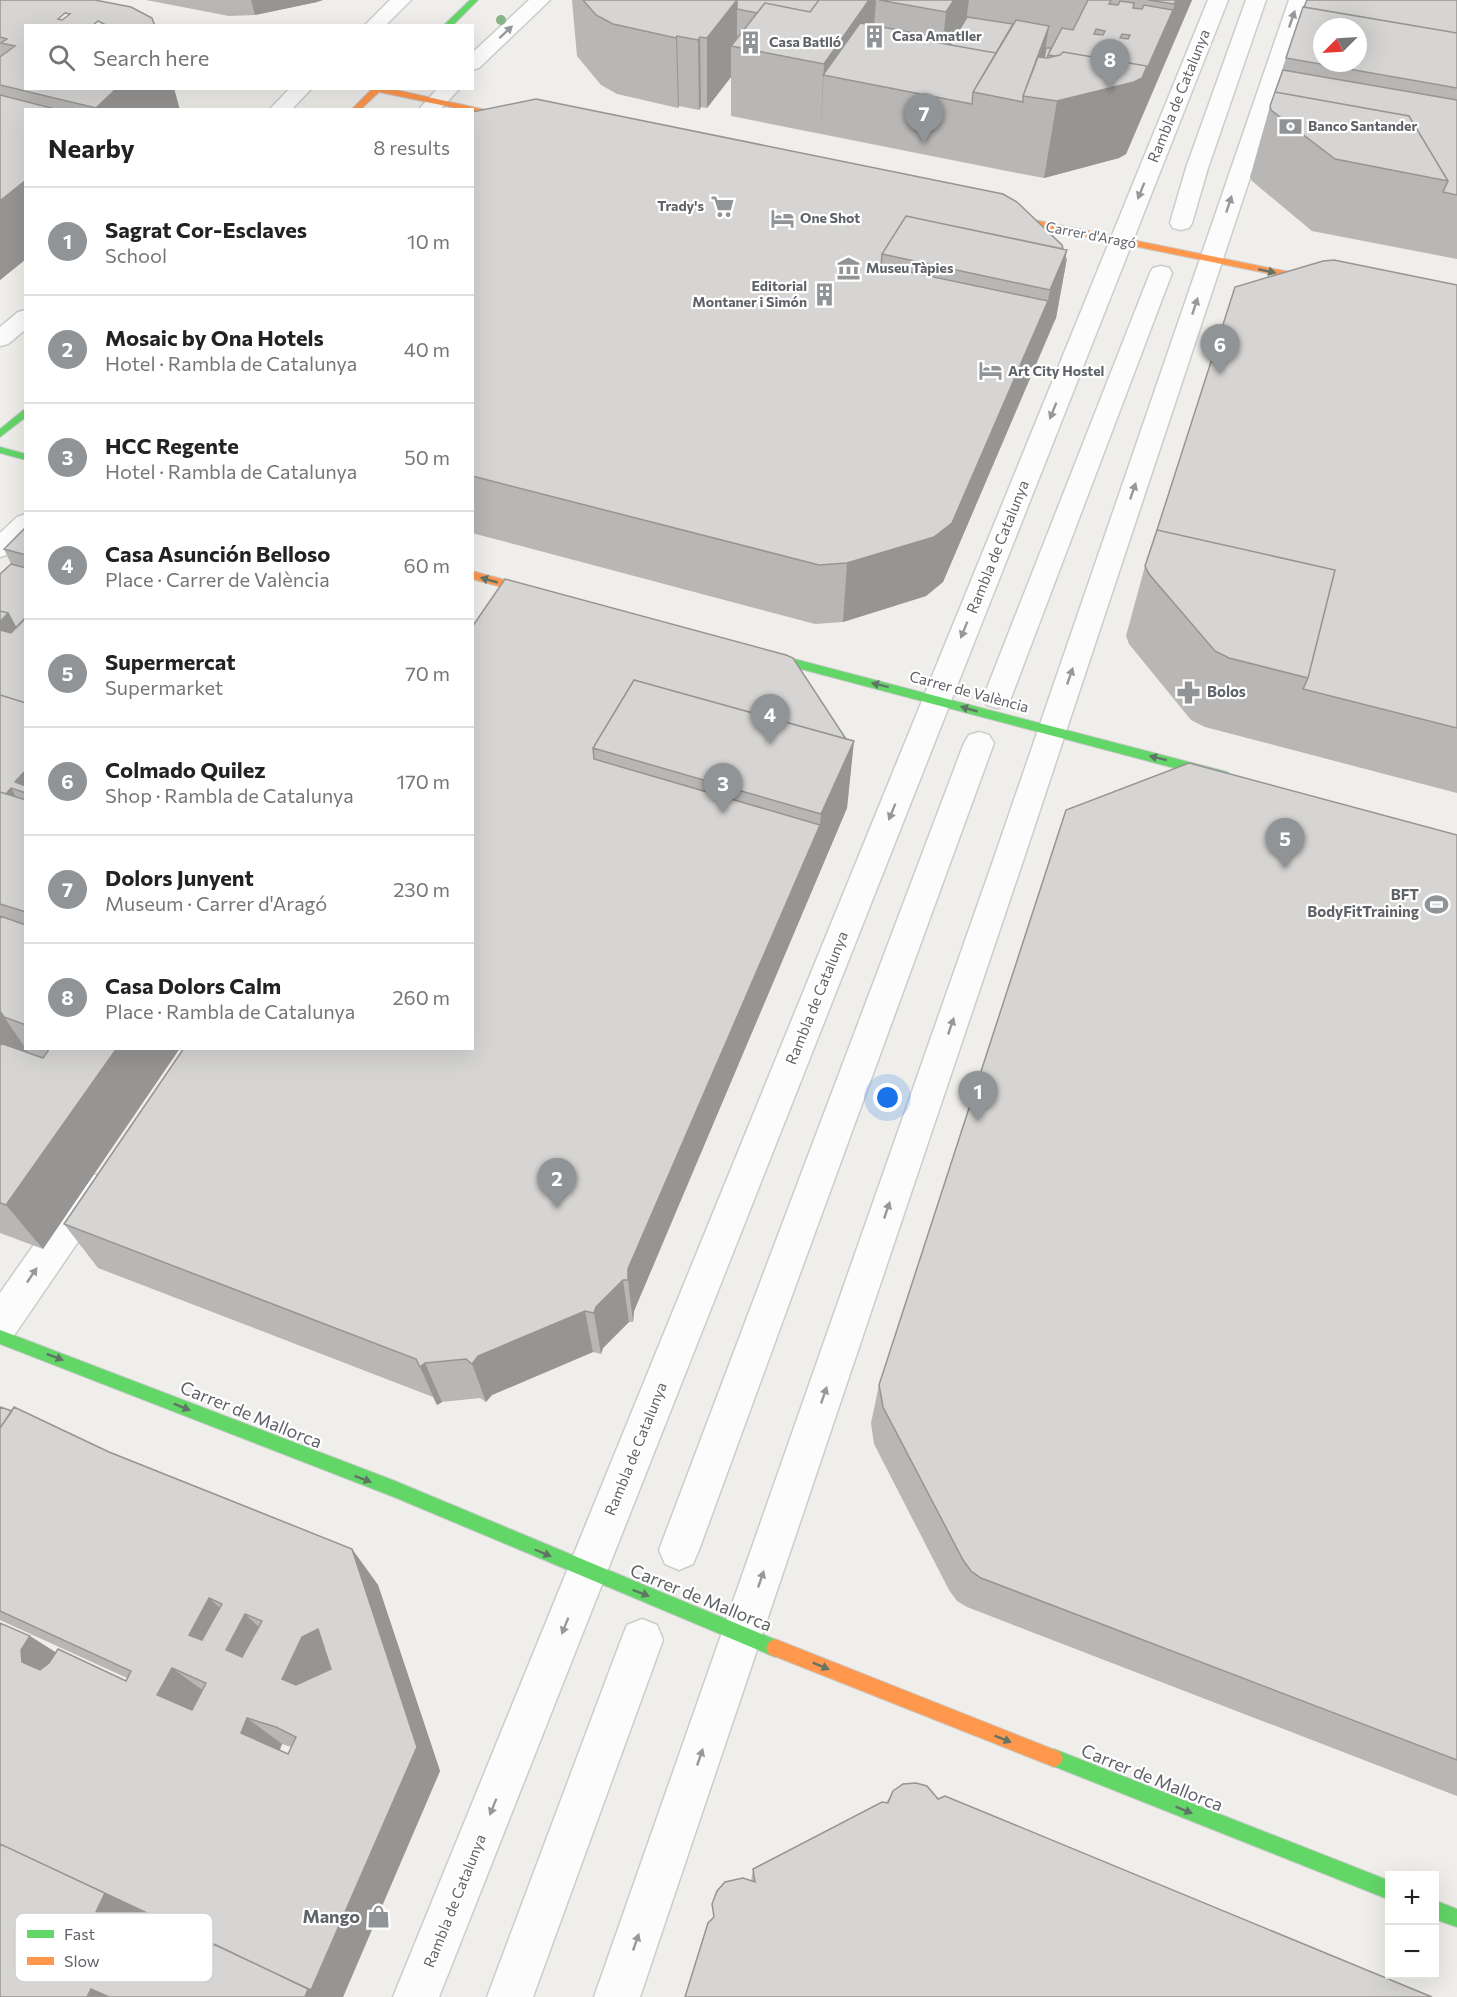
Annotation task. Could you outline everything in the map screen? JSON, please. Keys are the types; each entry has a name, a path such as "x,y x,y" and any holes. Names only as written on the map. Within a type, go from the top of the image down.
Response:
{"main road":[{"path":"449,24 474,0"},
{"path":"357,108 375,90"},
{"path":"382,90 544,123"},
{"name":"Carrer d'Aragó","path":"979,212 1343,286"},
{"path":"0,434 24,413"},
{"path":"0,450 24,456"},
{"path":"474,576 558,599"},
{"name":"Carrer de València","path":"743,649 1242,781"},
{"name":"Carrer de Mallorca","path":"0,1337 395,1490 743,1635 1385,1889"},
{"path":"1439,1911 1457,1918"}],"street":[{"path":"375,24 401,0"},
{"path":"474,62 540,0"},
{"name":"Rambla de Catalunya","path":"416,1997 1218,0"},
{"path":"1181,223 1197,168 1256,0"},
{"path":"617,1997 1052,731 1299,0"},
{"path":"281,108 300,90"},
{"path":"997,698 1161,273"},
{"path":"0,339 24,319"},
{"path":"0,548 24,525"},
{"path":"503,614 520,588"},
{"path":"679,1550 979,742"},
{"path":"0,1324 110,1166"},
{"path":"510,1997 642,1640"}],"building":[{"path":"0,0 95,0 131,7 152,18 154,24 104,24 98,21 94,24 24,24 24,90 115,90 96,108 0,85 0,57 15,46 1,43 7,39 0,37","holes":["65,13 70,14 62,20 58,19"]},
{"path":"583,0 737,0 707,38 700,37 698,40 677,36 676,38 613,24 596,15"},
{"path":"737,0 819,0 810,12 765,3 757,13 737,9"},
{"path":"819,0 869,0 824,64 731,46 765,3 810,12"},
{"path":"879,0 954,0 946,12"},
{"path":"1088,0 1111,0 1109,4 1118,5 1120,1 1134,3 1133,8 1142,9 1144,5 1173,10 1146,71 1147,66 1063,52 1055,56 1048,55 1062,28 1073,30","holes":["1096,29 1105,31 1103,35 1094,34","1122,34 1130,35 1128,39 1120,38"]},
{"path":"1148,0 1176,0 1174,4"},
{"path":"1307,0 1457,0 1457,33 1304,7"},
{"path":"1303,7 1457,33 1457,88 1366,72 1367,18 1313,18 1313,63 1286,58"},
{"path":"967,17 1013,24 996,53 950,45"},
{"path":"1016,20 1049,26 1023,96 1023,102 973,92"},
{"path":"860,23 931,36 928,41 996,53 973,92 972,104 823,75"},
{"path":"1046,48 1051,48 1047,58 1044,58"},
{"path":"1063,52 1147,66 1142,78 1134,82 1057,101 1023,96 1038,57 1047,58"},
{"path":"1283,70 1457,100 1457,195 1443,192 1448,181 1409,116 1275,92"},
{"path":"1275,92 1409,116 1448,181 1335,159 1271,110 1270,106"},
{"path":"0,95 51,108 24,108 24,182 0,201"},
{"path":"536,99 1003,194 1017,202 1062,245 1063,249 906,216 882,254 881,266 1048,301 952,523 934,537 847,563 819,565 474,477 474,112"},
{"path":"906,216 1067,250 1050,290 882,254"},
{"path":"1334,260 1457,285 1457,728 1303,689 1308,678 1335,570 1157,530 1235,287 1323,261"},
{"path":"24,529 24,554 4,549"},
{"path":"1157,530 1335,570 1308,678 1229,658 1215,651 1149,574 1145,566"},
{"path":"11,564 24,567 24,620 16,628 8,613 0,611 0,574"},
{"path":"505,579 786,655 793,658 846,739 634,680 593,748 594,759 820,825 628,1269 628,1280 623,1280 596,1307 594,1313 585,1311 478,1356 472,1364 466,1359 425,1363 420,1367 416,1359 64,1224 183,1050 474,1050 474,624"},
{"path":"0,611 8,613 0,622"},
{"path":"24,619 24,702 0,695 0,630 11,633"},
{"path":"634,680 854,741 821,814 593,748"},
{"path":"0,695 24,702 24,772 15,782 24,785 24,792 11,788 6,794 0,792"},
{"path":"1189,763 1457,835 1457,1760 981,1578 971,1571 963,1560 883,1407 879,1385 1066,810"},
{"path":"0,792 24,799 24,911 0,904"},
{"path":"0,916 24,924 24,1024 4,1017 0,1011"},
{"path":"0,1043 43,1058 49,1050 116,1050 6,1205 0,1203"},
{"path":"0,1407 12,1411 0,1428"},
{"path":"14,1407 109,1452 352,1549 417,1747 311,1990 213,1944 213,1913 147,1913 0,1844 0,1623 30,1636 21,1650 22,1662 40,1670 49,1663 58,1649 126,1681 131,1671 0,1611 0,1428","holes":["209,1598 222,1604 202,1640 189,1635","245,1614 262,1621 242,1657 226,1650","318,1629 331,1669 296,1685 282,1679 302,1637","172,1668 206,1683 192,1710 157,1695","247,1718 276,1727 296,1737 288,1754 241,1733"]},
{"path":"916,1783 927,1786 938,1799 945,1796 1432,1997 685,1997 708,1923 714,1917 712,1904 717,1891 725,1882 743,1878 755,1882 753,1869 882,1802 888,1803 893,1791 903,1784"},
{"path":"0,1844 105,1893 96,1912 98,1913 15,1913 15,1982 213,1982 214,1944 308,1989 305,1997 109,1997 91,1989 87,1997 0,1997"}],"traffic: fast":[{"path":"449,24 474,0"},
{"path":"0,434 24,413"},
{"path":"0,450 24,456"},
{"path":"752,652 1227,777"},
{"path":"0,1337 395,1489 775,1648"},
{"path":"1054,1758 1385,1889"},
{"path":"1439,1911 1457,1918"}],"traffic: slow":[{"path":"357,108 376,90"},
{"path":"383,90 469,108"},
{"path":"474,109 527,120"},
{"path":"995,215 1324,282"},
{"path":"474,576 546,595"},
{"path":"775,1648 1054,1758"}],"place":[{"name":"Casa Amatller","path":"874,36"},
{"name":"Casa Batlló","path":"751,42"},
{"name":"Casa Dolors Calm","path":"1110,89"},
{"name":"Banco Santander","path":"1290,126"},
{"name":"Dolors Junyent","path":"924,143"},
{"name":"Trady's","path":"722,206"},
{"name":"One Shot","path":"782,218"},
{"name":"Museu Tàpies","path":"848,268"},
{"name":"Editorial Montaner i Simón","path":"825,294"},
{"name":"Art City Hostel","path":"990,371"},
{"name":"Colmado Quilez","path":"1220,374"},
{"name":"Bolos","path":"1189,692"},
{"name":"Casa Asunción Belloso","path":"770,744"},
{"name":"HCC Regente","path":"723,813"},
{"name":"Supermercat","path":"1285,868"},
{"name":"BFT BodyFitTraining","path":"1437,904"},
{"name":"Sagrat Cor-Esclaves","path":"978,1121"},
{"name":"Mosaic by Ona Hotels","path":"557,1208"},
{"name":"Mango","path":"378,1917"}]}
